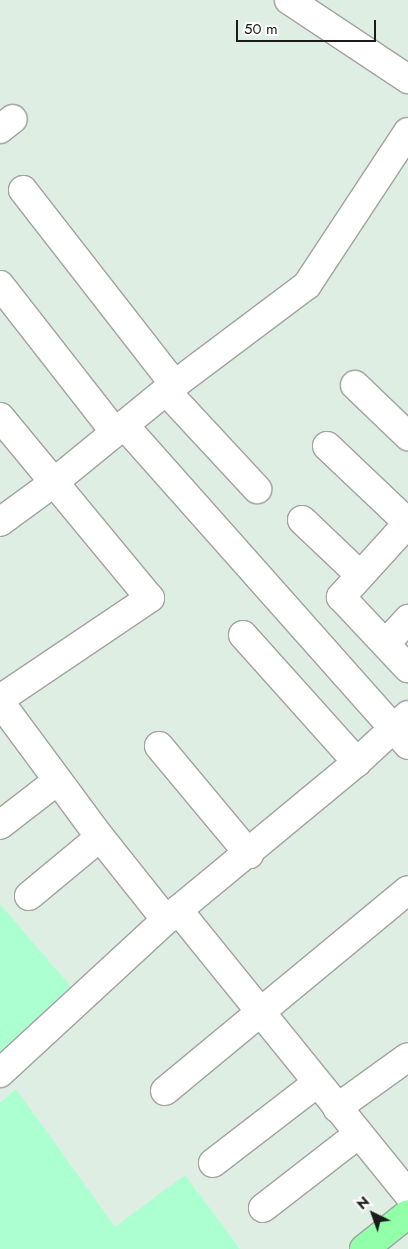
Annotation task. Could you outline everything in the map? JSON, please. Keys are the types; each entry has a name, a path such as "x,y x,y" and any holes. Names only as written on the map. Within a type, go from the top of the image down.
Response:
{"main road":[{"path":"364,1249 408,1214"}],"street":[{"path":"289,0 408,79"},
{"path":"321,0 408,57"},
{"path":"0,522 53,483 170,388 307,285 408,132"},
{"path":"24,190 170,388 257,489"},
{"path":"0,285 120,428 403,729 357,762 172,915 0,1073"},
{"path":"355,385 408,436"},
{"path":"0,417 150,598 0,700 100,838 259,1012 408,1194"},
{"path":"327,446 408,523 341,597 408,668"},
{"path":"302,520 360,575"},
{"path":"386,643 408,620"},
{"path":"243,636 357,762"},
{"path":"159,746 248,854"},
{"path":"0,825 57,781"},
{"path":"29,896 100,838"},
{"path":"165,1091 408,890"},
{"path":"337,1108 408,1058"},
{"path":"213,1163 317,1083"},
{"path":"263,1208 358,1135"}],"sand":[{"path":"0,904 71,987 0,1052"},
{"path":"16,1089 115,1227 185,1175 240,1249 0,1249 0,1103"}]}
